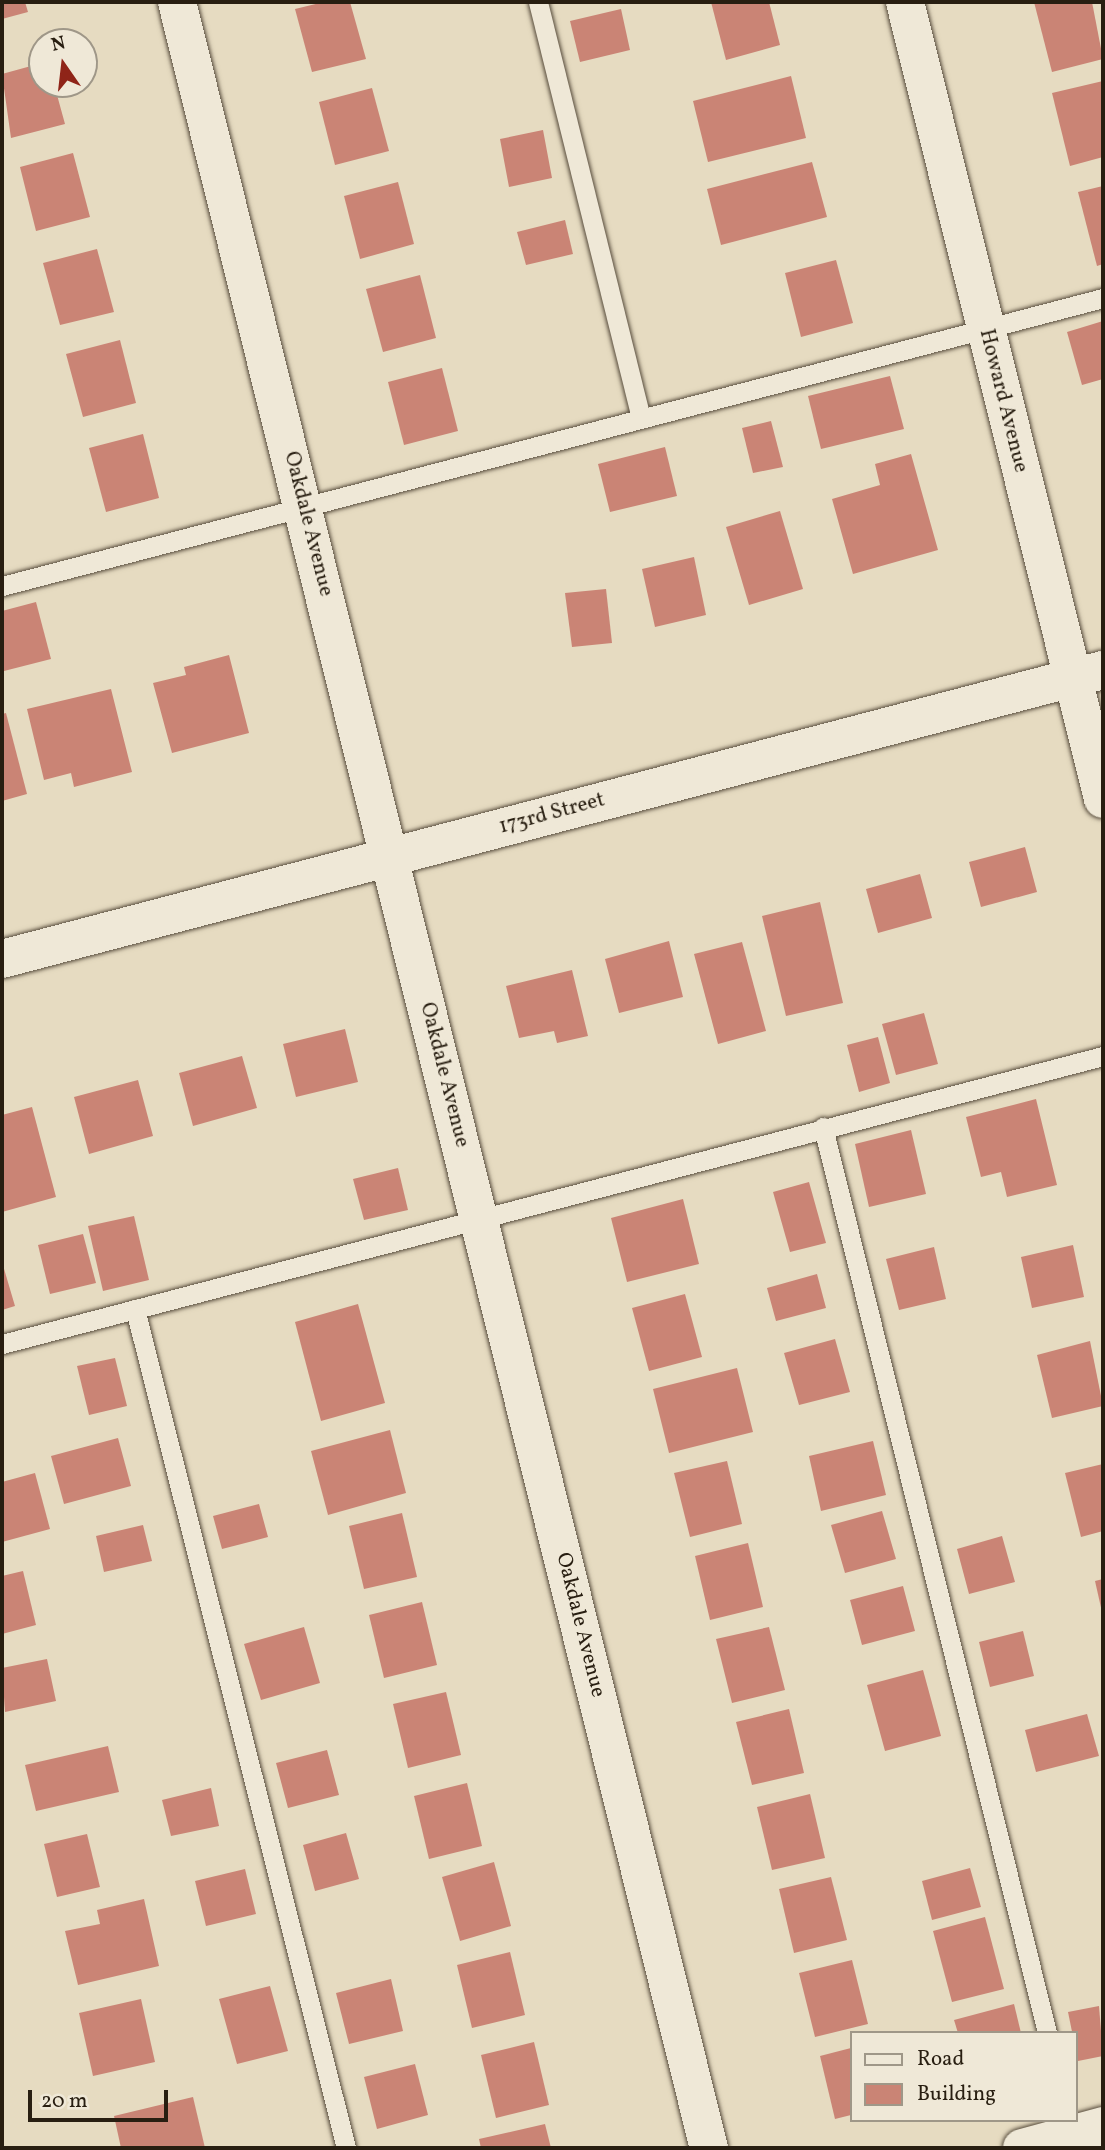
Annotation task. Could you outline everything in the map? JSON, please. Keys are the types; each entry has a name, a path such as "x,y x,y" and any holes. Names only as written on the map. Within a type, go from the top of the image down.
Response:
{"street":[{"name":"Oakdale Avenue","path":"177,2 709,2148"},
{"name":"Howard Avenue","path":"905,2 986,329 1087,674 1103,799"},
{"name":"173rd Street","path":"2,959 1087,674"},
{"path":"1022,2148 1080,2132"}],"lane":[{"path":"538,2 641,418"},
{"path":"2,586 1103,298"},
{"path":"2,1344 823,1127 1103,1056"},
{"path":"823,1127 1046,2031"},
{"path":"135,1309 346,2148"}],"building":[{"path":"2,2 25,2 28,12 2,19"},
{"path":"324,2 350,2 366,59 312,72 295,9"},
{"path":"711,2 769,2 780,45 726,60"},
{"path":"1034,2 1092,2 1103,59 1052,72"},
{"path":"621,9 630,50 580,62 570,21"},
{"path":"28,67 28,98 58,98 65,124 11,138 2,74"},
{"path":"791,76 806,138 708,162 693,101"},
{"path":"1103,81 1103,157 1070,166 1052,93"},
{"path":"372,88 389,151 335,165 319,102"},
{"path":"543,130 552,178 509,187 500,139"},
{"path":"73,153 90,217 36,231 20,167"},
{"path":"812,162 827,217 721,245 707,189"},
{"path":"398,182 414,244 360,259 344,196"},
{"path":"1103,186 1103,264 1097,266 1078,192"},
{"path":"565,220 573,254 526,265 517,232"},
{"path":"97,249 114,312 60,325 43,263"},
{"path":"836,260 853,323 801,337 785,273"},
{"path":"420,275 436,338 383,352 366,289"},
{"path":"1103,321 1103,379 1082,385 1067,332"},
{"path":"120,340 136,403 83,417 66,354"},
{"path":"442,368 458,431 404,445 388,382"},
{"path":"890,376 904,429 821,449 808,396"},
{"path":"771,421 783,467 753,473 742,428"},
{"path":"143,434 159,498 106,512 89,448"},
{"path":"665,447 677,496 610,512 598,464"},
{"path":"911,454 938,550 853,574 832,499 880,485 875,464"},
{"path":"780,511 803,589 749,605 726,527"},
{"path":"694,557 706,615 655,627 642,569"},
{"path":"606,589 612,643 572,647 565,593"},
{"path":"36,602 51,659 4,671 2,611"},
{"path":"229,655 249,733 172,753 153,683 186,675 184,667"},
{"path":"111,689 132,772 74,787 71,773 44,780 27,709"},
{"path":"6,713 27,794 2,801 2,714"},
{"path":"1025,847 1037,892 981,907 969,862"},
{"path":"920,874 932,918 878,933 866,889"},
{"path":"820,902 843,1003 786,1016 762,916"},
{"path":"669,941 683,997 619,1013 605,959"},
{"path":"742,942 766,1031 718,1044 694,954"},
{"path":"572,970 588,1036 557,1043 554,1031 519,1038 506,986"},
{"path":"924,1013 938,1064 896,1075 882,1024"},
{"path":"345,1029 358,1082 296,1097 283,1044"},
{"path":"878,1037 890,1083 859,1092 847,1045"},
{"path":"242,1056 257,1108 193,1126 179,1073"},
{"path":"138,1080 153,1136 89,1154 74,1097"},
{"path":"1036,1099 1057,1185 1007,1197 1001,1172 981,1177 966,1117"},
{"path":"32,1107 56,1197 2,1212 2,1115"},
{"path":"911,1130 926,1194 869,1207 855,1144"},
{"path":"398,1168 408,1210 364,1220 353,1179"},
{"path":"809,1182 826,1243 790,1252 773,1192"},
{"path":"683,1199 699,1264 627,1282 611,1218"},
{"path":"134,1216 149,1280 103,1291 88,1226"},
{"path":"83,1234 96,1283 50,1294 38,1245"},
{"path":"1073,1245 1084,1297 1032,1308 1021,1257"},
{"path":"934,1247 946,1299 899,1310 886,1259"},
{"path":"2,1262 15,1306 2,1310"},
{"path":"817,1274 826,1308 776,1321 767,1288"},
{"path":"685,1294 702,1357 649,1371 632,1308"},
{"path":"358,1304 385,1403 321,1421 295,1322"},
{"path":"835,1339 850,1392 799,1405 784,1353"},
{"path":"1090,1341 1103,1406 1052,1418 1037,1355"},
{"path":"115,1358 127,1406 89,1415 77,1366"},
{"path":"737,1368 753,1432 669,1453 653,1389"},
{"path":"390,1430 406,1493 328,1515 311,1451"},
{"path":"118,1438 131,1486 64,1504 51,1456"},
{"path":"873,1441 886,1495 821,1511 809,1456"},
{"path":"727,1461 742,1524 690,1537 674,1473"},
{"path":"1103,1464 1103,1531 1081,1537 1065,1473"},
{"path":"35,1473 50,1529 2,1542 2,1482"},
{"path":"259,1504 268,1537 222,1549 213,1516"},
{"path":"882,1511 896,1559 845,1573 831,1525"},
{"path":"402,1513 417,1577 364,1589 349,1526"},
{"path":"143,1525 152,1561 104,1572 96,1536"},
{"path":"1002,1536 1015,1582 969,1594 957,1549"},
{"path":"748,1543 763,1607 710,1620 695,1556"},
{"path":"23,1571 36,1625 2,1634 2,1576"},
{"path":"1103,1579 1103,1612 1102,1612 1095,1581"},
{"path":"903,1586 915,1631 862,1645 850,1600"},
{"path":"422,1602 437,1665 384,1678 369,1615"},
{"path":"304,1627 320,1683 261,1700 244,1644"},
{"path":"769,1627 785,1690 732,1703 716,1639"},
{"path":"1023,1631 1034,1676 990,1687 979,1642"},
{"path":"47,1659 56,1701 5,1712 2,1668"},
{"path":"923,1670 941,1736 885,1751 867,1685"},
{"path":"446,1692 461,1755 408,1768 393,1704"},
{"path":"789,1709 804,1773 752,1785 736,1722"},
{"path":"1087,1714 1099,1756 1036,1772 1025,1730"},
{"path":"108,1746 119,1792 36,1811 25,1765"},
{"path":"327,1750 339,1795 288,1808 276,1763"},
{"path":"467,1783 482,1846 429,1859 414,1796"},
{"path":"211,1788 219,1826 171,1836 162,1800"},
{"path":"810,1794 825,1858 772,1870 757,1807"},
{"path":"346,1833 359,1879 315,1891 303,1845"},
{"path":"87,1834 100,1887 57,1897 44,1844"},
{"path":"494,1862 511,1926 460,1941 442,1877"},
{"path":"970,1868 981,1907 932,1920 922,1881"},
{"path":"245,1869 256,1914 206,1926 195,1881"},
{"path":"831,1877 847,1940 794,1953 779,1889"},
{"path":"144,1899 159,1966 78,1985 65,1931 100,1924 97,1910"},
{"path":"985,1917 1004,1989 952,2002 933,1931"},
{"path":"510,1952 525,2015 472,2028 457,1965"},
{"path":"852,1960 868,2024 815,2037 799,1973"},
{"path":"391,1979 403,2031 349,2044 336,1993"},
{"path":"270,1986 288,2051 237,2064 219,1999"},
{"path":"141,1999 155,2062 93,2076 79,2013"},
{"path":"1014,2004 1021,2031 957,2031 954,2020"},
{"path":"1099,2006 1103,2056 1078,2061 1077,2031 1072,2031 1068,2012"},
{"path":"534,2042 549,2105 496,2118 481,2055"},
{"path":"850,2048 850,2115 835,2119 820,2056"},
{"path":"415,2064 428,2115 377,2129 364,2077"},
{"path":"193,2097 205,2148 121,2148 114,2116"},
{"path":"545,2124 551,2148 481,2148 479,2139"}]}
